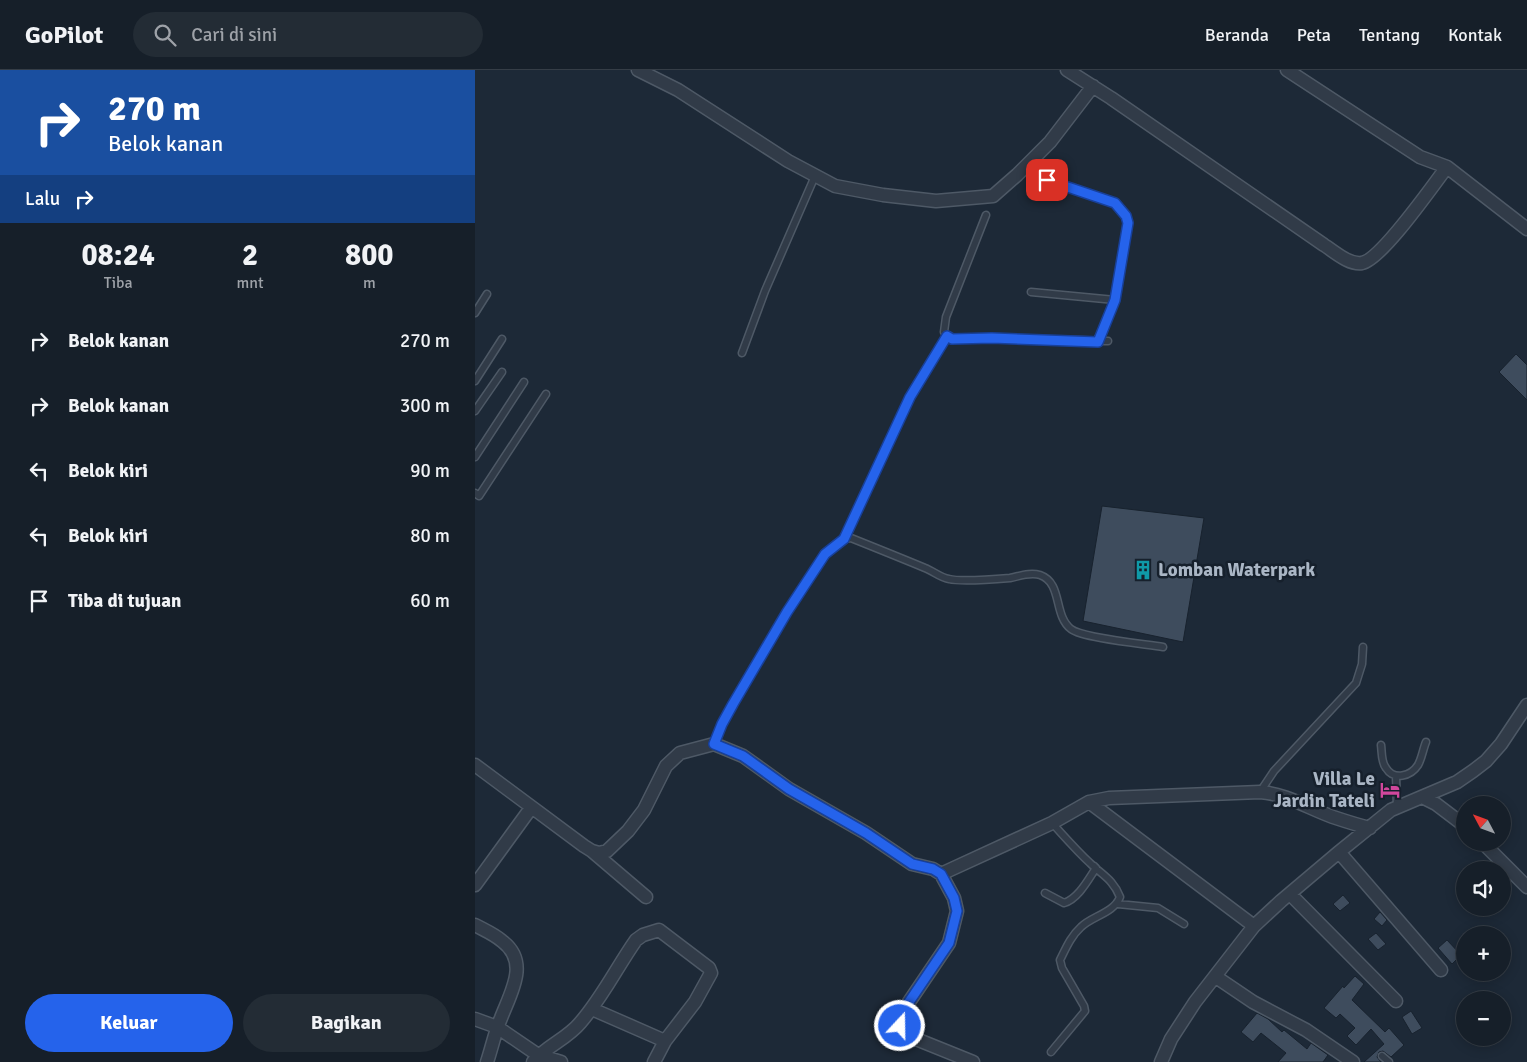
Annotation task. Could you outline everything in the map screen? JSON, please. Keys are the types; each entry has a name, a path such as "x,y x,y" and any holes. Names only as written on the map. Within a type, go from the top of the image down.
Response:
{"street":[{"path":"638,70 678,90 745,134 835,186 883,195 936,201 993,196 1050,142 1093,86"},
{"path":"1067,70 1324,245 1353,262 1363,263 1376,255 1405,222 1447,167"},
{"path":"1287,70 1420,157 1447,167 1527,229"},
{"path":"1161,1062 1171,1039 1195,1002 1254,926 1339,852 1397,807 1457,782 1486,761 1501,744 1527,706"},
{"path":"592,851 599,853 607,851 628,831 644,810 666,766 680,753 714,744 743,756 789,789 866,833 912,864 933,869 941,874 954,898 957,911 949,943 907,1005 900,1026 903,1033 911,1037 973,1062"},
{"path":"476,770 592,851 646,897"},
{"path":"941,874 1051,823 1089,802 1109,798 1273,793 1333,817 1370,828"},
{"path":"1423,797 1456,819"},
{"path":"1089,802 1254,926"},
{"path":"475,885 531,808"},
{"path":"1491,851 1527,886"},
{"path":"1339,852 1441,970"},
{"path":"1290,894 1396,1001"},
{"path":"475,925 502,940 511,950 518,968 516,981 497,1026 487,1062"},
{"path":"536,1058 579,1025 592,1010 636,940 643,935 659,930 709,968 711,973 695,1002 665,1041 654,1062"},
{"path":"1216,977 1253,1002 1306,1030 1353,1062"},
{"path":"592,1010 665,1041"},
{"path":"475,1019 497,1026 536,1058 561,1062"}],"lane":[{"path":"742,353 765,291 815,176"},
{"path":"1047,180 1115,203 1126,216 1128,223 1115,300 1098,342"},
{"path":"986,215 946,317 944,332 947,336 952,339 992,338 1108,341"},
{"path":"1031,292 1115,300"},
{"path":"475,313 487,294"},
{"path":"714,744 733,704 787,612 825,554 844,539 910,397 947,336"},
{"path":"475,381 502,339"},
{"path":"475,411 502,372"},
{"path":"475,457 524,382"},
{"path":"475,493 479,496 546,394"},
{"path":"844,539 851,538 949,579 1000,578 1026,574 1039,575 1050,581 1054,588 1062,617 1071,629 1097,637 1163,647"},
{"path":"1260,792 1274,770 1356,683 1362,664 1363,647"},
{"path":"1381,745 1383,763 1390,773 1395,776 1401,776 1413,770 1418,764 1426,742"},
{"path":"1395,776 1397,807"},
{"path":"1045,894 1064,903 1069,902 1084,886 1096,868 1051,823"},
{"path":"1091,864 1108,877 1117,889 1120,897 1118,904"},
{"path":"1051,1052 1085,1011 1062,968 1060,960 1071,938 1082,926 1118,904 1158,908 1184,924"},
{"path":"1382,1056 1389,1062"}],"building":[{"path":"1516,354 1527,365 1527,400 1499,372"},
{"name":"Lomban Waterpark","path":"1102,506 1204,518 1183,642 1083,621"},
{"path":"1343,895 1350,903 1340,911 1333,904"},
{"path":"1380,912 1387,920 1382,926 1374,919"},
{"path":"1376,933 1386,944 1378,950 1368,939"},
{"path":"1447,940 1456,950 1456,960 1452,964 1438,948"},
{"path":"1355,976 1364,984 1352,1000 1385,1032 1389,1028 1404,1045 1391,1057 1383,1051 1379,1052 1377,1057 1381,1062 1364,1062 1384,1044 1371,1029 1356,1045 1347,1036 1355,1028 1340,1014 1336,1018 1324,1008 1343,986 1344,988"},
{"path":"1411,1011 1422,1028 1412,1034 1402,1017"},
{"path":"1257,1013 1268,1019 1282,1032 1284,1030 1307,1049 1311,1043 1328,1055 1323,1062 1278,1062 1286,1053 1261,1033 1253,1042 1241,1032"}],"place":[{"name":"Lomban Waterpark","path":"1143,570"},
{"name":"Villa Le Jardin Tateli","path":"1390,790"}],"route":[{"path":"900,1026 907,1005 949,943 957,911 954,898 941,874 933,869 912,864 866,833 789,789 743,756 714,744 733,704 787,612 825,554 844,539 910,397 947,336 952,339 992,338 1098,342 1115,300 1128,223 1126,216 1115,203 1047,180"}]}
